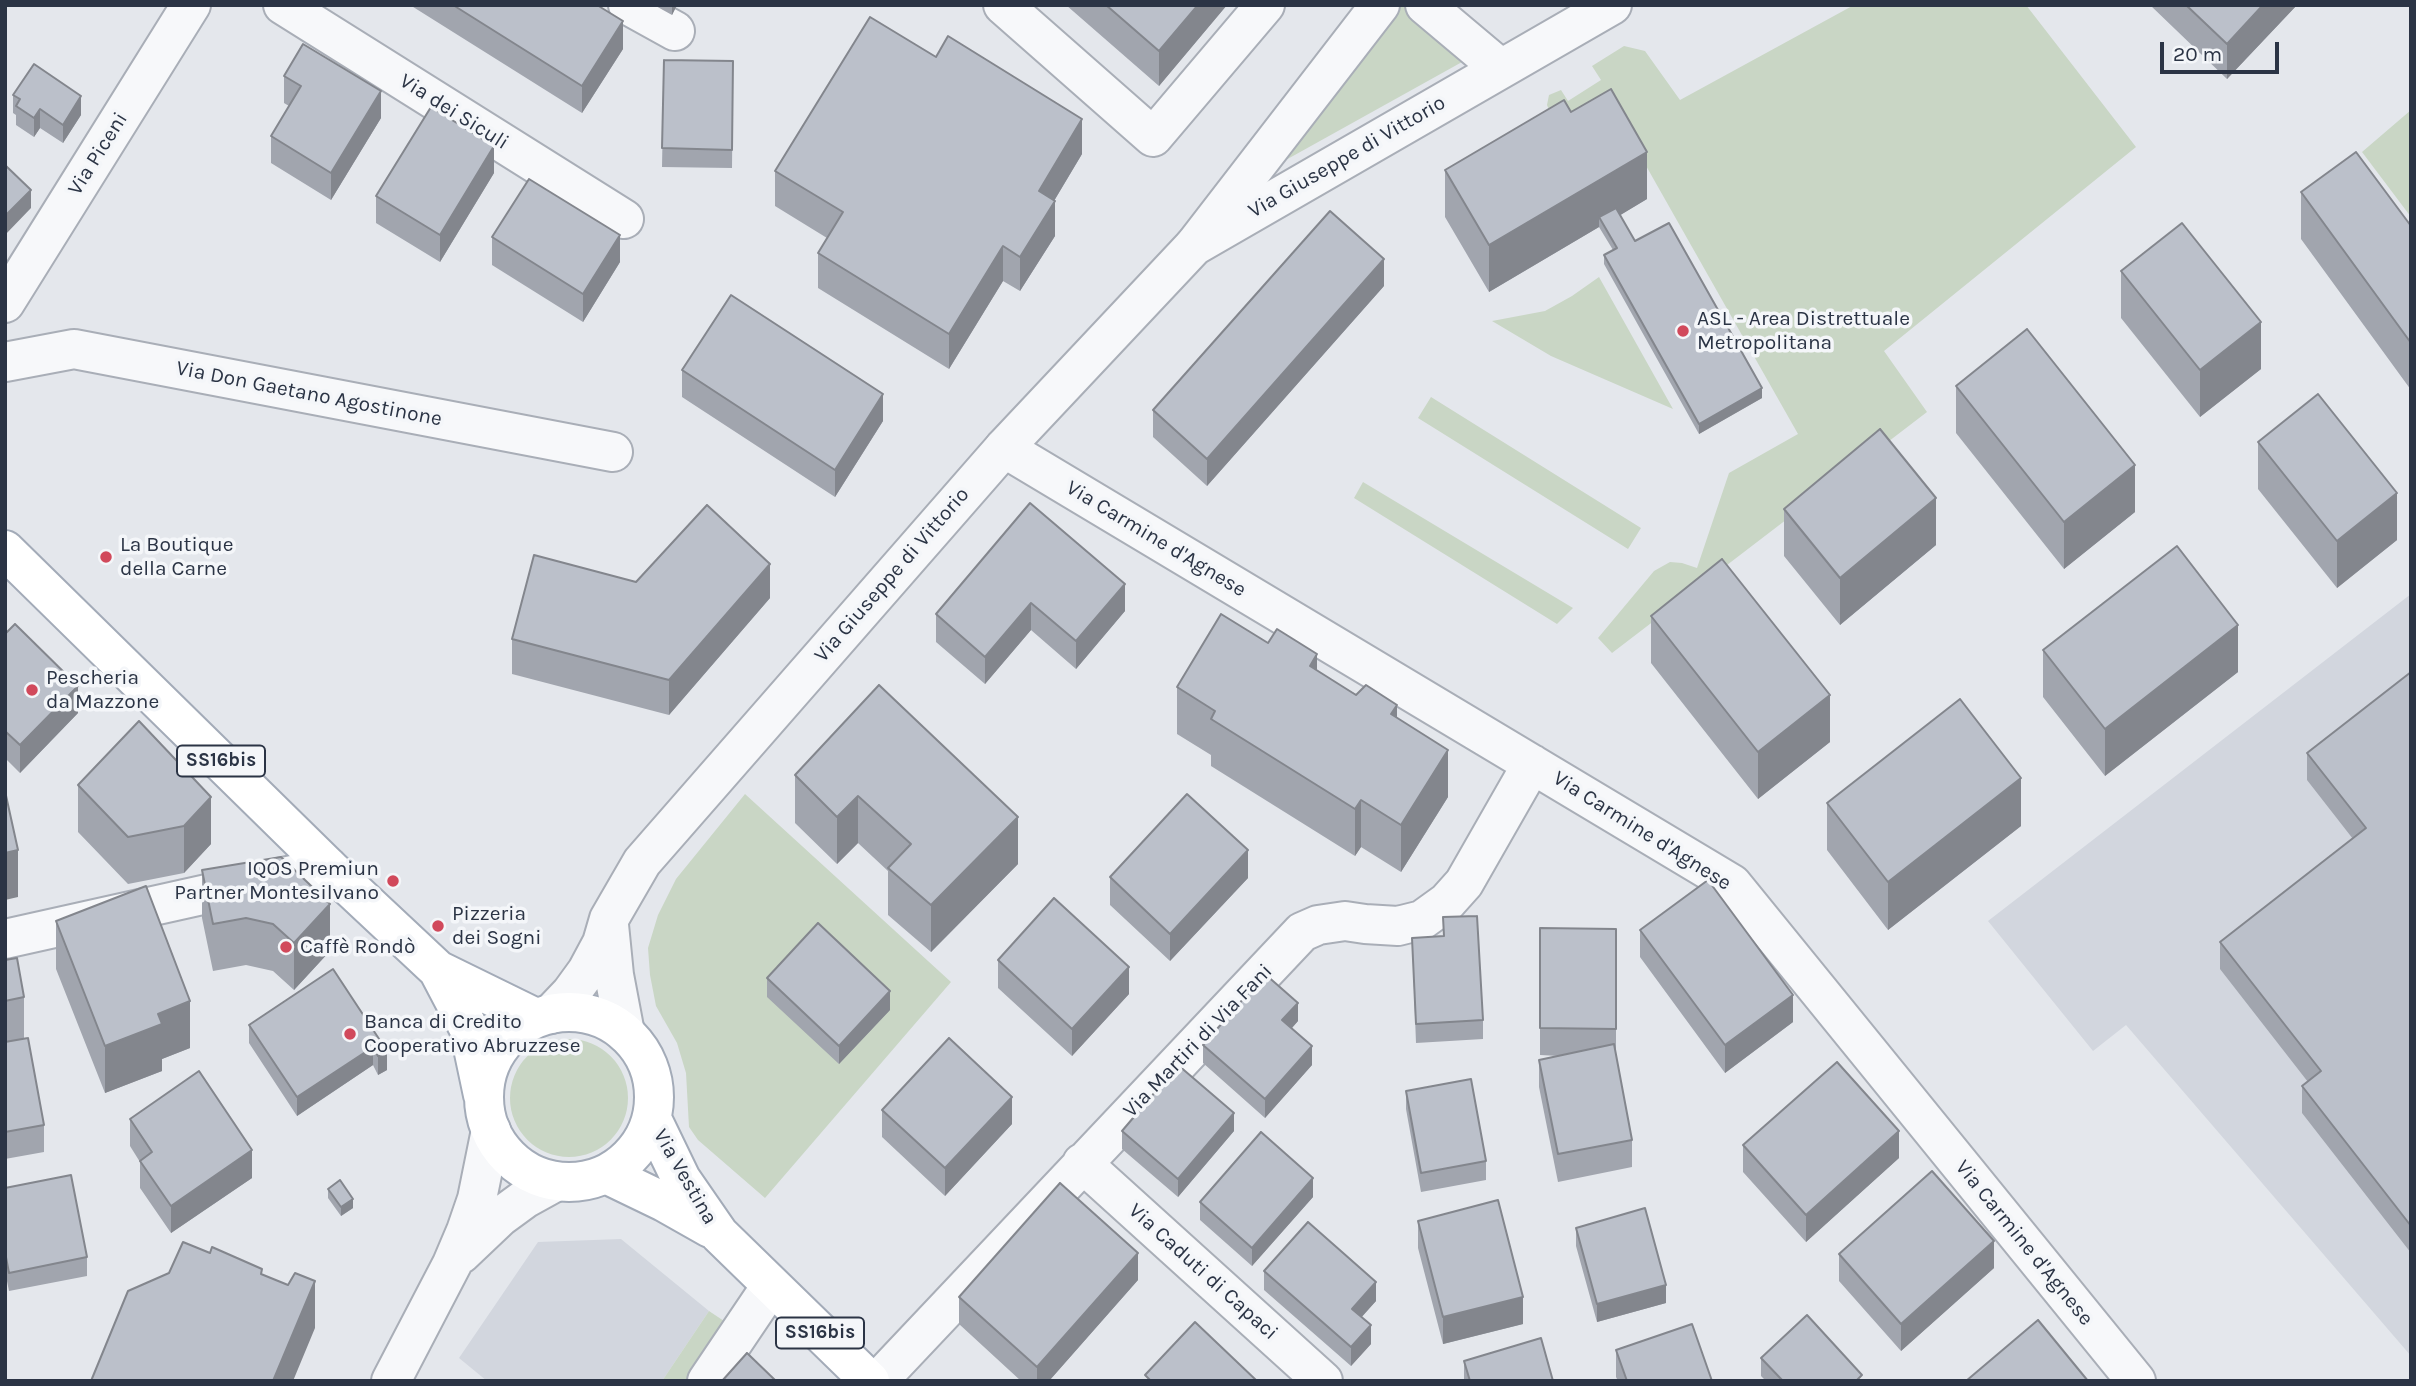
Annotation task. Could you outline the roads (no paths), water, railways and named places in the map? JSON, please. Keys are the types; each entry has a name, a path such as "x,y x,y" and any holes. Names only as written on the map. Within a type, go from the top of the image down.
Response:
{"main road":[{"name":"SS16bis","path":"5,550 328,867 438,970 469,1029 487,1114 506,1154 528,1172 555,1182 582,1182 606,1174 627,1160 643,1142 652,1119 655,1096 651,1072 641,1051 625,1033 603,1019 578,1012 544,1016 438,970"},
{"path":"487,1114 487,1073 498,1050 514,1031 544,1016"},
{"name":"Via Vestina","path":"652,1119 681,1179 719,1234 870,1381"},
{"name":"Via Vestina","path":"606,1174 664,1202 719,1234"}],"street":[{"name":"Via Piceni","path":"5,303 191,5"},
{"name":"Via dei Siculi","path":"283,5 624,219"},
{"path":"628,5 675,31"},
{"path":"1003,5 1153,138 1265,5"},
{"name":"Via Giuseppe di Vittorio","path":"1259,189 1380,5"},
{"path":"1425,5 1500,68"},
{"name":"Via Giuseppe di Vittorio","path":"544,1016 571,993 587,971 602,943 609,919 642,862 1004,448 1194,246 1259,189 1500,68 1612,5"},
{"name":"Via Don Gaetano Agostinone","path":"5,362 74,349 613,452"},
{"name":"Via Carmine d'Agnese","path":"1004,448 1732,884 2136,1381"},
{"name":"Via Martiri di Via Fani","path":"878,1381 1303,932 1318,925 1345,921 1398,926 1422,920 1447,902 1464,883 1532,764"},
{"path":"5,939 328,867"},
{"path":"609,919 614,975 625,1033"},
{"path":"391,1381 452,1264 477,1199 487,1114"},
{"name":"Via Caduti di Capaci","path":"1082,1163 1323,1381"},
{"path":"452,1264 500,1217 555,1182"},
{"path":"707,1381 771,1286"}],"place":[{"name":"ASL - Area Distrettuale Metropolitana","path":"1683,331"},
{"name":"La Boutique della Carne","path":"106,557"},
{"name":"Pescheria da Mazzone","path":"32,690"},
{"name":"IQOS Premiun Partner Montesilvano","path":"393,881"},
{"name":"Pizzeria dei Sogni","path":"438,926"},
{"name":"Caffè Rondò","path":"286,947"},
{"name":"Banca di Credito Cooperativo Abruzzese","path":"350,1034"}]}
